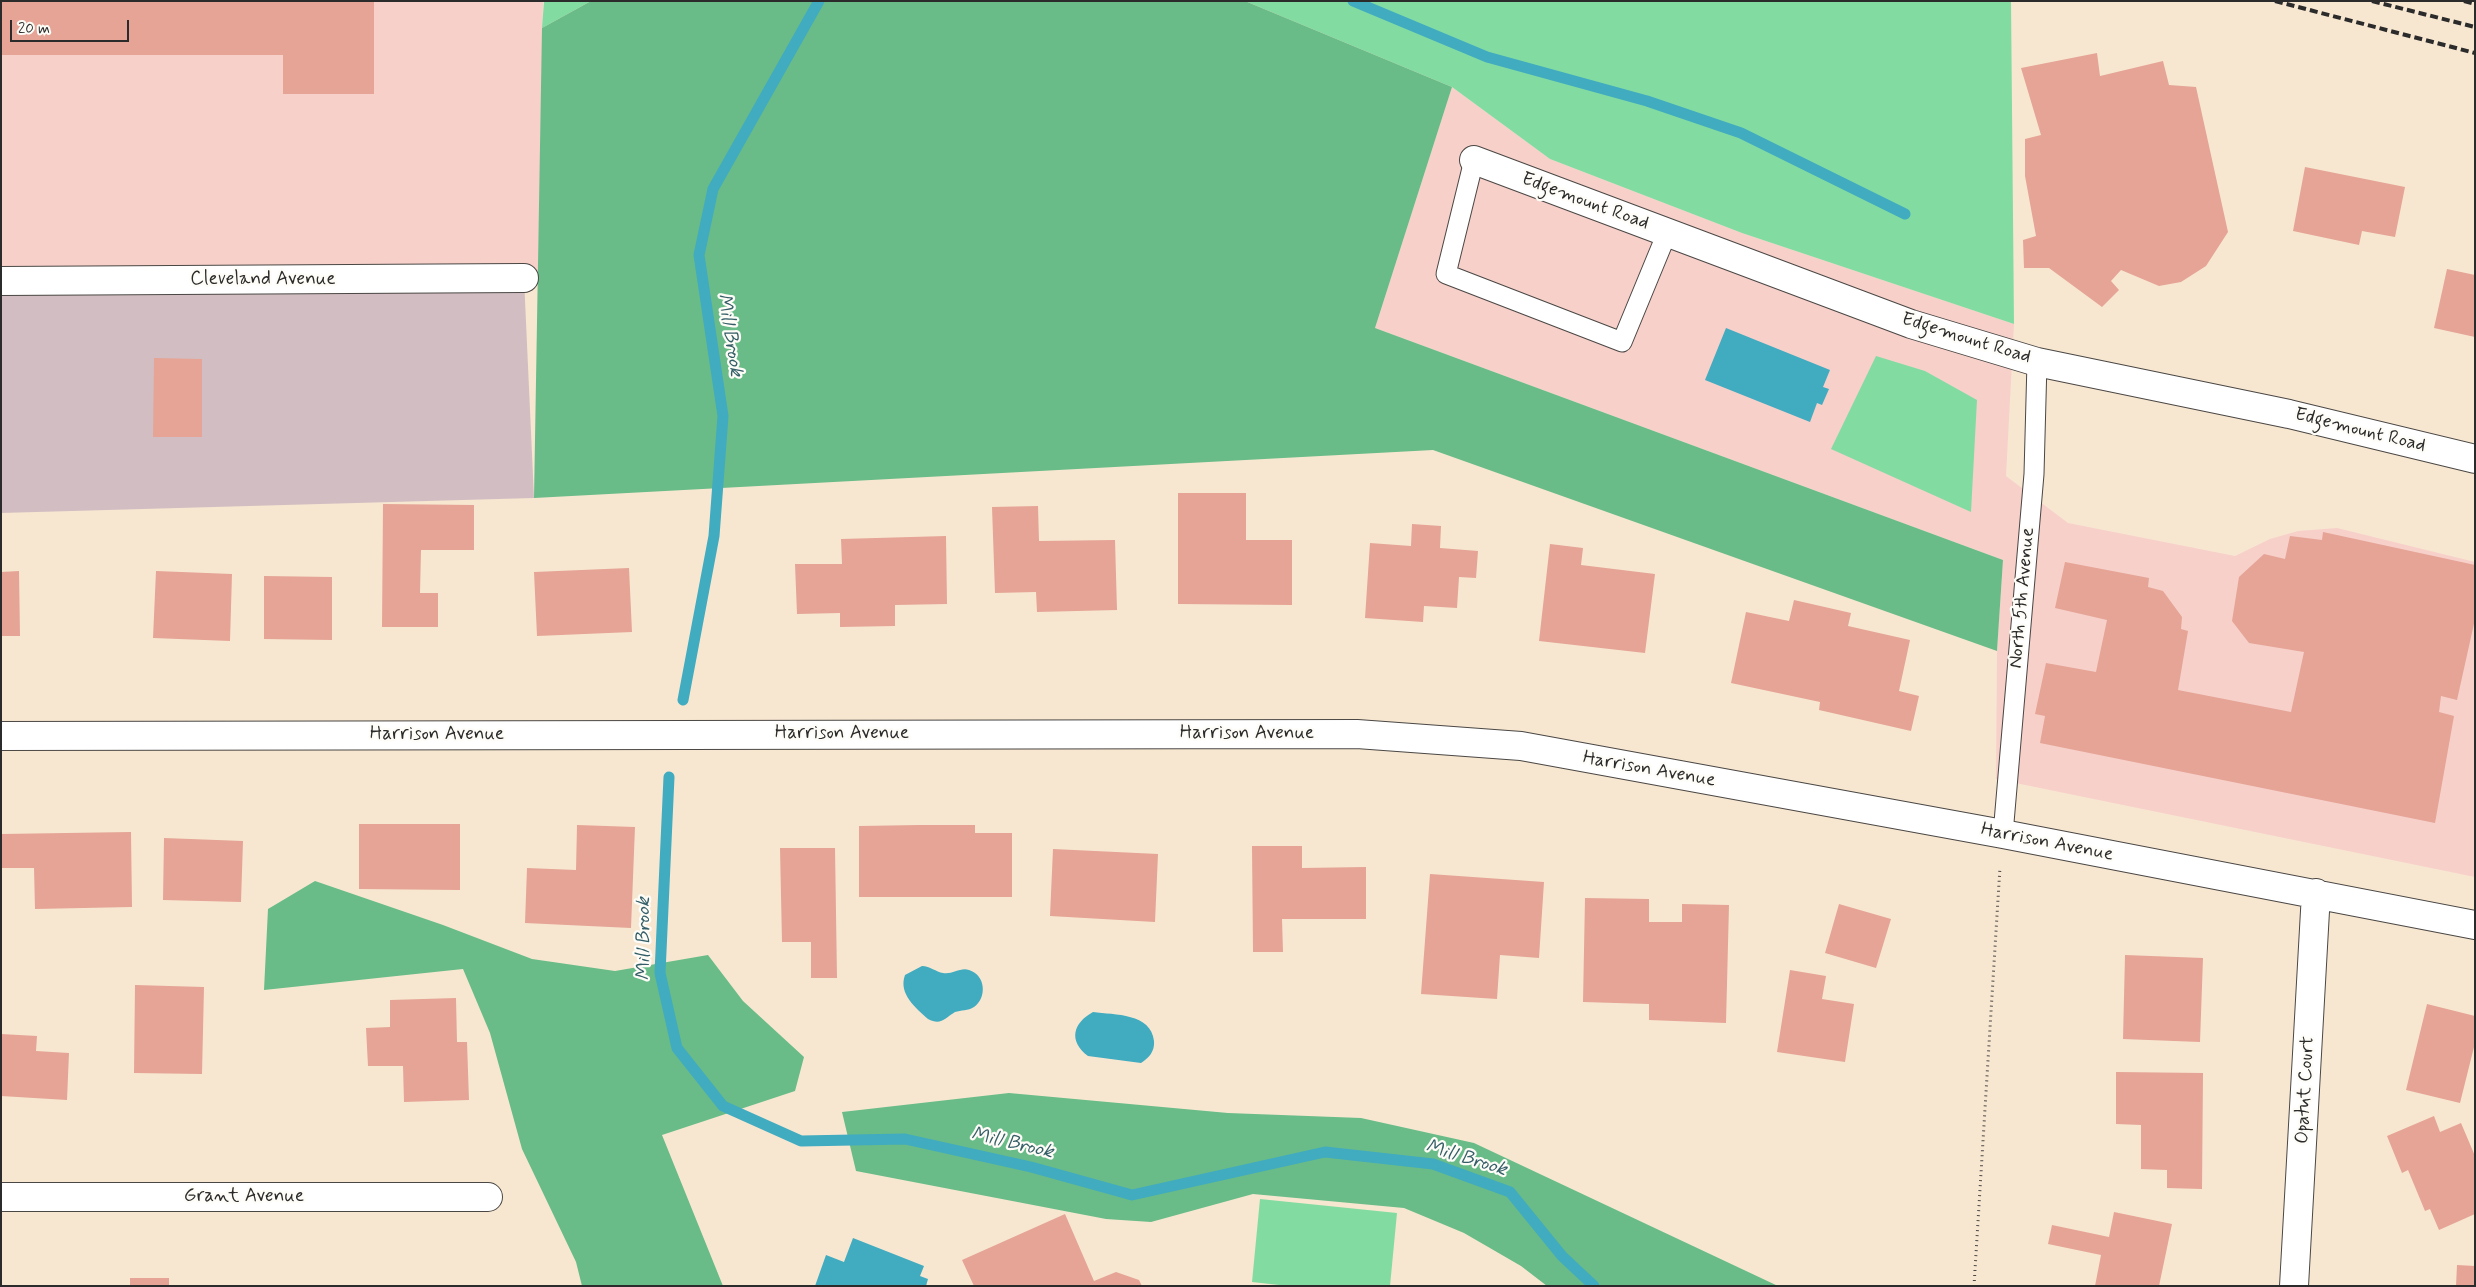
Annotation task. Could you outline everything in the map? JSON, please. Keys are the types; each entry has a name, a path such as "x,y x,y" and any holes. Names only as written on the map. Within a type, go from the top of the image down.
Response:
{"street":[{"name":"Edgemount Road","path":"1474,160 1911,324 2038,362 2289,414 2475,459"},
{"name":"Cleveland Avenue","path":"1,281 524,278"},
{"name":"Harrison Avenue","path":"1,736 1357,734 1521,746 2002,834 2475,925"},
{"name":"Opatut Court","path":"2294,1286 2316,893"},
{"name":"Grant Avenue","path":"1,1197 488,1197"}],"lane":[{"path":"1474,160 1446,274 1622,342 1667,232"},
{"name":"North 5th Avenue","path":"2002,834 2034,474 2038,362"}],"path":[{"path":"1974,1286 2002,834"}],"shaded area":[{"path":"374,1 543,1 538,280 1,281 1,55 283,55 283,94 374,94"},
{"path":"1452,87 1550,159 1742,233 2014,324 2006,476 2068,523 2235,556 2270,539 2298,531 2337,528 2475,562 2475,877 1996,779 1997,651 2003,560 1375,328"},
{"path":"524,278 534,498 1,513 1,281"}],"green space":[{"path":"544,1 591,1 542,28"},
{"path":"591,1 1245,1 1452,87 1375,328 2003,560 1997,651 1433,450 534,498 542,28"},
{"path":"1245,1 2011,1 2014,324 1742,233 1550,159 1452,87"},
{"path":"1876,356 1925,371 1977,400 1971,512 1831,449"},
{"path":"315,881 443,925 532,959 615,971 708,955 743,1001 804,1057 795,1091 662,1135 723,1286 582,1286 576,1262 522,1149 490,1033 463,969 264,990 268,909"},
{"path":"1009,1093 1228,1113 1361,1118 1474,1143 1778,1286 1547,1286 1521,1266 1464,1233 1404,1208 1253,1194 1151,1222 1106,1219 856,1171 842,1112"},
{"path":"1260,1199 1397,1213 1390,1286 1288,1286 1252,1282"}],"water":[{"path":"1726,328 1830,370 1823,387 1829,389 1822,405 1817,403 1810,422 1705,380"},
{"path":"922,966 943,973 966,969 975,973 983,987 983,993 978,1003 972,1008 955,1012 940,1021 936,1022 928,1019 909,1000 903,982 905,975"},
{"path":"1093,1012 1131,1017 1146,1025 1154,1041 1154,1048 1151,1054 1141,1063 1088,1056 1078,1044 1075,1032 1081,1021"},
{"path":"853,1238 924,1266 920,1276 928,1279 926,1286 815,1286 826,1255 844,1262"}],"building":[{"path":"1,1 374,1 374,94 283,94 283,55 1,55"},
{"path":"2097,53 2100,76 2163,61 2169,85 2196,87 2228,232 2206,266 2181,282 2159,286 2121,270 2111,281 2119,290 2102,307 2049,268 2024,268 2023,240 2036,236 2025,176 2025,139 2041,135 2021,68"},
{"path":"2305,167 2405,187 2395,237 2362,231 2359,245 2293,231"},
{"path":"2447,269 2475,275 2475,337 2434,328"},
{"path":"154,358 202,359 202,437 153,437"},
{"path":"1178,493 1246,493 1246,540 1292,540 1292,605 1178,604"},
{"path":"383,504 474,505 474,550 421,550 420,593 438,593 438,627 382,627"},
{"path":"1038,506 1039,541 1115,540 1117,610 1037,612 1036,592 995,593 992,507"},
{"path":"1412,524 1441,526 1440,548 1478,551 1476,578 1459,577 1457,608 1424,606 1423,622 1365,618 1370,543 1411,546"},
{"path":"2323,532 2475,565 2475,619 2457,700 2441,696 2439,712 2454,716 2435,823 2040,743 2045,716 2035,714 2046,663 2096,672 2107,620 2055,608 2065,562 2149,578 2148,587 2163,591 2182,617 2181,629 2188,631 2178,690 2291,712 2304,652 2249,643 2232,621 2239,577 2264,554 2285,559 2290,536 2322,540"},
{"path":"946,536 947,604 895,605 895,626 840,627 840,613 797,614 795,564 842,564 841,539"},
{"path":"1550,544 1583,548 1581,565 1655,574 1645,653 1539,641"},
{"path":"629,568 632,632 537,636 534,572"},
{"path":"19,571 20,636 1,636 1,572"},
{"path":"156,571 232,574 230,641 153,638"},
{"path":"264,576 332,577 332,640 264,639"},
{"path":"1794,600 1851,613 1848,626 1910,640 1899,691 1919,696 1911,731 1819,710 1820,702 1731,683 1746,612 1789,621"},
{"path":"359,824 460,824 460,890 359,889"},
{"path":"577,825 635,827 631,928 525,923 527,868 576,870"},
{"path":"975,825 975,833 1012,833 1012,897 859,897 859,826"},
{"path":"131,832 132,907 35,909 34,868 1,868 1,834"},
{"path":"164,838 243,841 241,902 163,900"},
{"path":"1252,846 1302,846 1302,868 1366,867 1366,919 1282,919 1283,952 1253,952"},
{"path":"780,848 835,848 837,978 811,978 811,942 782,942"},
{"path":"1053,849 1158,854 1155,922 1050,916"},
{"path":"1430,874 1544,882 1539,958 1500,955 1497,999 1421,994"},
{"path":"1585,898 1649,899 1649,922 1682,922 1682,904 1729,905 1726,1023 1649,1020 1649,1004 1583,1002"},
{"path":"1839,904 1891,919 1876,968 1825,953"},
{"path":"2125,955 2203,958 2200,1042 2123,1039"},
{"path":"1790,970 1826,976 1822,999 1854,1004 1845,1062 1777,1052"},
{"path":"135,985 204,987 202,1074 134,1073"},
{"path":"456,998 457,1042 467,1042 469,1100 404,1102 403,1066 368,1066 366,1028 390,1027 390,1000"},
{"path":"2427,1004 2475,1016 2475,1043 2460,1103 2406,1090"},
{"path":"1,1034 37,1036 36,1051 69,1053 67,1100 1,1096"},
{"path":"2116,1072 2203,1073 2202,1189 2167,1188 2167,1170 2141,1169 2141,1125 2116,1124"},
{"path":"2434,1116 2440,1132 2461,1123 2475,1156 2475,1214 2439,1230 2430,1209 2425,1211 2408,1170 2402,1173 2387,1136"},
{"path":"2114,1212 2172,1224 2159,1286 2095,1286 2101,1255 2048,1244 2052,1225 2109,1237"},
{"path":"1065,1214 1094,1281 1116,1272 1139,1280 1142,1286 974,1286 962,1260"},
{"path":"2457,1265 2475,1266 2475,1286 2456,1286"},
{"path":"130,1278 169,1278 169,1286 130,1286"}],"waterway":[{"name":"Mill Brook","path":"683,700 714,536 723,416 699,255 713,189 819,1"},
{"path":"1353,1 1487,57 1647,101 1741,133 1905,214"},
{"name":"Mill Brook","path":"669,777 660,973 677,1048 723,1106 801,1141 905,1139 1031,1167 1132,1195 1325,1152 1433,1164 1510,1192 1562,1256 1594,1286"}],"railway":[{"path":"2275,1 2475,53"},
{"path":"2372,1 2475,27"},
{"path":"2464,1 2475,4"}]}
